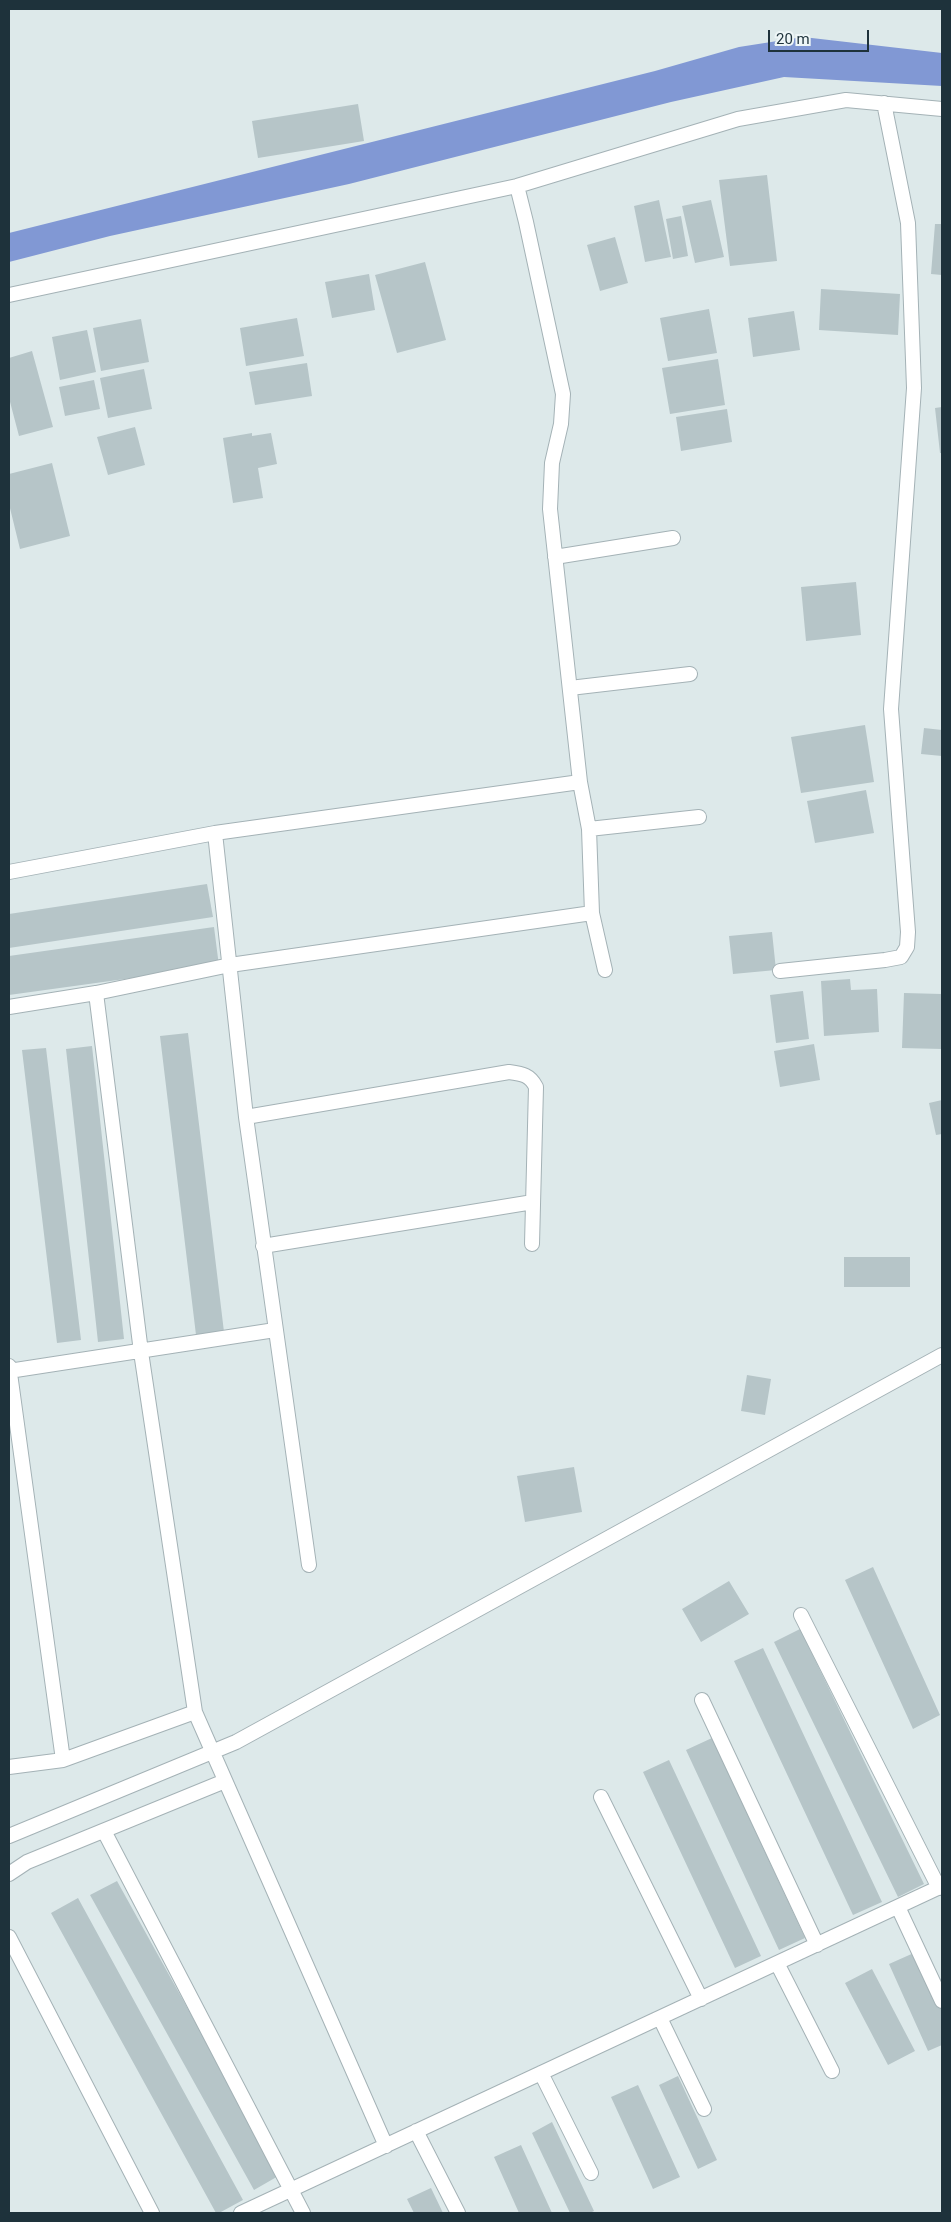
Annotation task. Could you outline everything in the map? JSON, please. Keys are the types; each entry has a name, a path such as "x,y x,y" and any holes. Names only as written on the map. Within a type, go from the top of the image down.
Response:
{"street":[{"path":"9,295 516,186 738,119 846,100 942,109"},
{"path":"780,971 901,957 907,947 908,932 891,709 914,388 908,223 884,103"},
{"path":"516,186 526,222 563,394 561,424 552,463 550,509 580,782 589,829 592,913 606,970"},
{"path":"556,557 673,538"},
{"path":"570,688 690,674"},
{"path":"9,872 215,833 580,782"},
{"path":"589,829 699,817"},
{"path":"215,833 246,1117 309,1564"},
{"path":"9,1007 96,993 230,965 592,913"},
{"path":"96,993 141,1352 195,1712 386,2146"},
{"path":"246,1117 510,1072 522,1074 531,1078 536,1087 532,1244"},
{"path":"263,1246 533,1202"},
{"path":"63,1760 9,1369 141,1352 275,1330"},
{"path":"9,1836 236,1742 942,1355"},
{"path":"240,2213 940,1887 801,1615"},
{"path":"702,1700 816,1945"},
{"path":"9,1767 63,1760 195,1712"},
{"path":"9,1874 27,1862 225,1781"},
{"path":"601,1796 701,1999"},
{"path":"104,1831 303,2213"},
{"path":"898,1907 942,2001"},
{"path":"9,1937 152,2213"},
{"path":"777,1963 832,2071"},
{"path":"660,2018 704,2109"},
{"path":"541,2073 591,2173"},
{"path":"416,2131 458,2213"}],"water":[{"path":"803,37 942,53 942,86 784,77 671,102 349,184 110,236 9,262 9,233 655,71 739,47"}],"building":[{"path":"358,104 364,141 258,158 252,121"},
{"path":"767,175 777,261 730,266 719,180"},
{"path":"659,200 671,257 645,262 634,206"},
{"path":"711,200 724,257 695,263 682,206"},
{"path":"681,216 688,256 673,259 666,219"},
{"path":"935,224 942,224 942,275 931,274"},
{"path":"615,237 628,283 600,291 587,245"},
{"path":"425,262 446,340 397,353 375,275"},
{"path":"369,274 375,310 332,318 325,282"},
{"path":"821,289 900,294 898,335 819,330"},
{"path":"709,309 717,353 668,361 660,318"},
{"path":"794,311 800,350 753,357 748,318"},
{"path":"297,318 304,356 246,366 240,328"},
{"path":"141,319 149,362 101,371 93,328"},
{"path":"87,330 96,372 60,380 52,337"},
{"path":"32,351 53,427 19,436 9,398 9,358"},
{"path":"718,359 725,405 670,414 662,368"},
{"path":"307,363 312,396 255,405 249,372"},
{"path":"144,369 152,409 108,418 100,378"},
{"path":"94,380 100,409 65,416 59,387"},
{"path":"942,407 942,453 940,453 935,408"},
{"path":"727,409 732,442 681,451 676,417"},
{"path":"135,427 145,465 108,475 97,437"},
{"path":"252,433 252,436 271,433 277,464 258,468 263,498 233,503 223,438"},
{"path":"52,463 70,536 20,549 9,504 9,474"},
{"path":"856,582 861,635 806,641 801,587"},
{"path":"865,725 874,782 801,793 791,737"},
{"path":"924,728 942,730 942,756 921,754"},
{"path":"866,790 874,833 815,843 807,801"},
{"path":"207,884 213,917 9,948 9,914"},
{"path":"214,927 219,966 9,995 9,956"},
{"path":"772,932 776,970 733,974 729,936"},
{"path":"850,979 851,990 877,989 879,1032 824,1036 821,981"},
{"path":"803,991 809,1039 776,1043 770,995"},
{"path":"904,993 942,994 942,1049 902,1048"},
{"path":"188,1033 224,1332 196,1335 160,1036"},
{"path":"814,1044 820,1080 780,1087 774,1051"},
{"path":"92,1046 124,1339 98,1342 66,1049"},
{"path":"46,1048 81,1340 57,1343 22,1050"},
{"path":"942,1100 942,1134 936,1135 929,1103"},
{"path":"844,1257 910,1257 910,1287 844,1287"},
{"path":"747,1375 771,1379 765,1415 741,1411"},
{"path":"574,1467 582,1512 525,1522 517,1476"},
{"path":"873,1567 940,1715 913,1729 845,1580"},
{"path":"729,1581 749,1614 701,1642 682,1609"},
{"path":"800,1629 924,1884 898,1897 774,1642"},
{"path":"763,1648 882,1902 853,1915 734,1661"},
{"path":"712,1738 805,1938 779,1950 686,1750"},
{"path":"669,1760 761,1956 735,1968 643,1772"},
{"path":"117,1881 280,2175 254,2190 90,1895"},
{"path":"78,1898 243,2200 219,2213 216,2213 51,1913"},
{"path":"916,1952 942,2009 942,2045 928,2051 889,1964"},
{"path":"872,1969 915,2051 888,2065 845,1983"},
{"path":"678,2076 717,2160 698,2169 659,2085"},
{"path":"638,2085 680,2177 653,2189 611,2097"},
{"path":"552,2122 594,2211 590,2213 570,2213 532,2133"},
{"path":"521,2145 552,2213 519,2213 494,2157"},
{"path":"431,2188 443,2213 414,2213 407,2199"}]}
